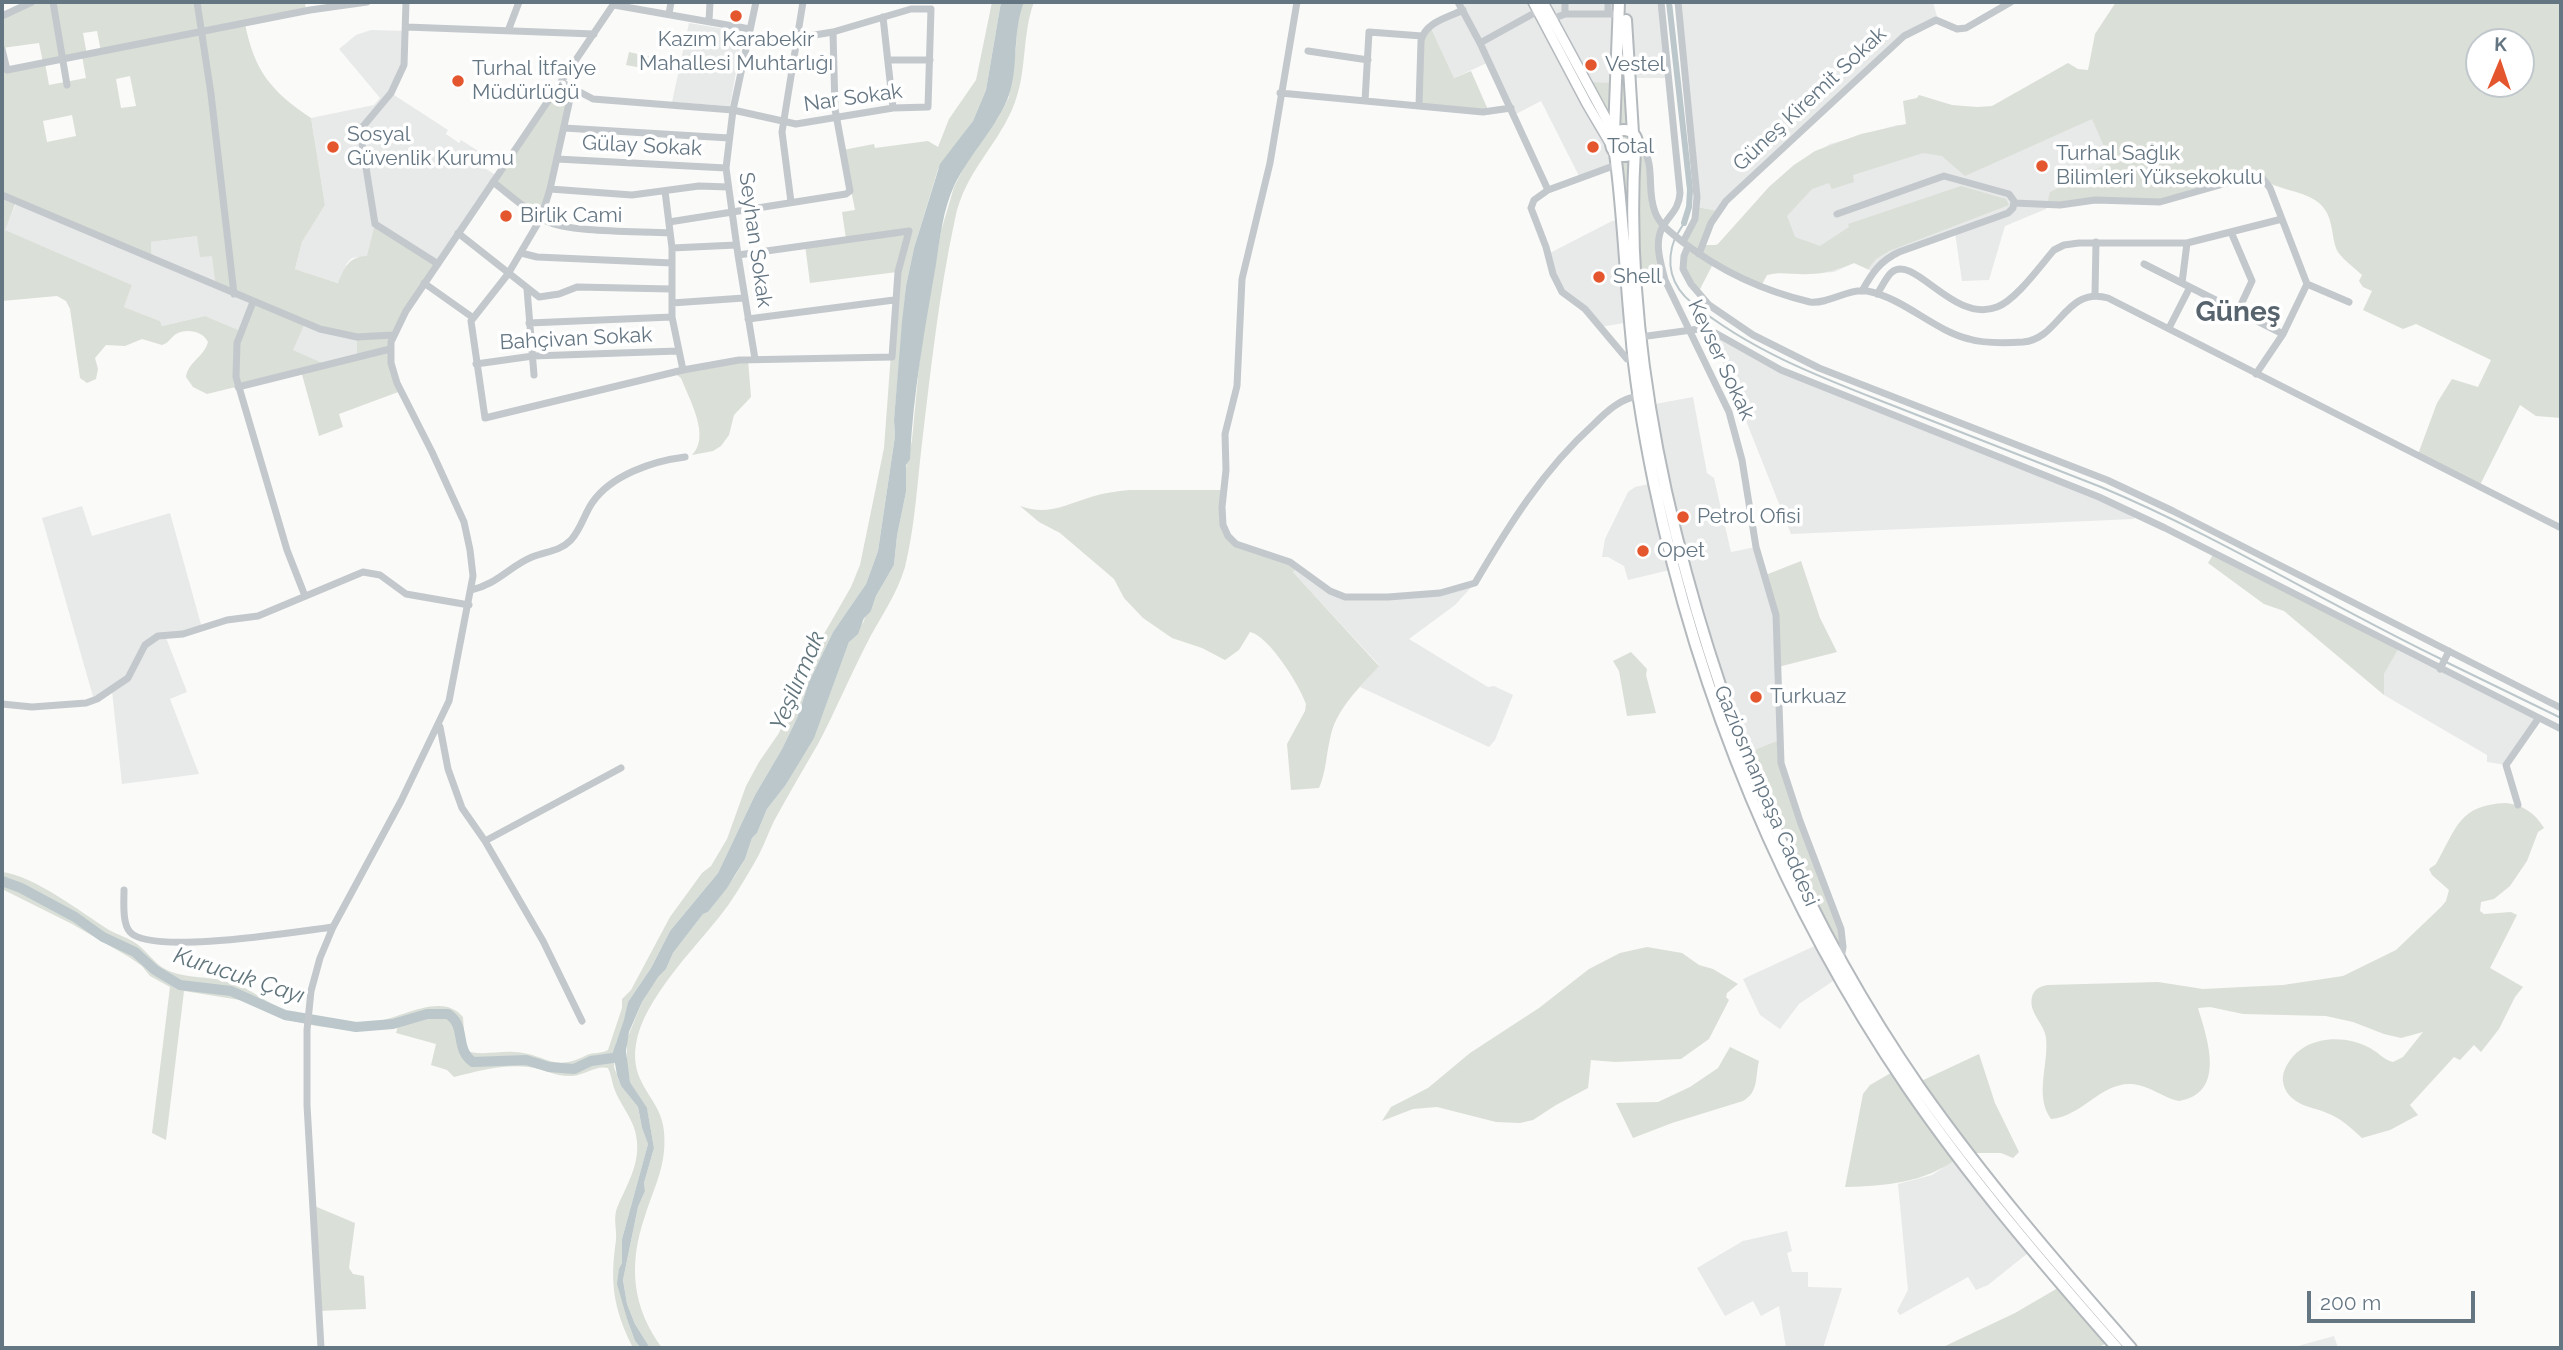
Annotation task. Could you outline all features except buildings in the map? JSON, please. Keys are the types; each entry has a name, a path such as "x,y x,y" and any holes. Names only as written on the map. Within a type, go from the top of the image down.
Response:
{"highway":[{"path":"1613,143 1623,129 1635,142 1624,156 1613,143 1614,14 1619,2"},
{"name":"Gaziosmanpaşa Caddesi","path":"1626,2 1635,142 1632,247 1640,337 1664,481 1685,570 1715,673 1768,811 1808,898 1880,1027 1946,1124 2024,1223 2131,1348"},
{"name":"Gaziosmanpaşa Caddesi","path":"1613,143 1633,358 1652,472 1668,543 1705,676 1743,778 1805,913 1872,1032 1937,1129 1986,1194 2117,1348"}],"main road":[{"name":"Gaziosmanpaşa Caddesi","path":"1532,2 1587,104 1613,143"},
{"name":"Gaziosmanpaşa Caddesi","path":"1543,2 1613,143"}],"street":[{"path":"2,16 32,2"},
{"path":"53,2 67,85"},
{"path":"197,2 234,294"},
{"path":"304,2 306,11"},
{"path":"2,49 7,70 364,2"},
{"path":"406,2 404,65 391,93 360,130 375,224 438,264"},
{"path":"508,31 519,2"},
{"path":"669,14 671,2"},
{"path":"709,21 710,2"},
{"name":"Seyhan Sokak","path":"755,359 737,255 726,168 733,110 756,2"},
{"path":"791,202 782,132 803,2"},
{"path":"1297,2 1268,174 1242,279 1237,386 1225,425 1226,470 1222,518 1231,541 1241,547 1290,562 1330,591 1345,597 1432,594 1475,583 1527,498 1562,454 1605,413 1628,397 1639,396"},
{"path":"1458,2 1480,43 1548,190"},
{"path":"1564,14 1565,2"},
{"path":"1552,19 1564,14 1614,14 1608,2"},
{"path":"1661,2 1680,193 1677,209 1663,226"},
{"path":"1678,2 1698,203 1695,219 1684,243 1682,269 1709,304 1753,335 1819,368 2107,480 2173,511 2561,708"},
{"name":"Güneş Kiremit Sokak","path":"1699,254 1712,223 1726,201 1904,36 1936,20 1957,29 1966,28 2011,2"},
{"path":"321,1348 307,1105 307,1030 315,973 333,927 440,726 449,701 471,590 472,563 464,522 397,383 390,349 393,335 424,283 614,3 750,29"},
{"path":"748,41 833,32 883,17 911,5 931,9 930,60 888,60"},
{"path":"1419,106 1422,36 1430,26 1463,10"},
{"path":"1480,43 1538,11"},
{"path":"883,17 893,108"},
{"path":"405,27 594,34"},
{"path":"669,222 846,194 851,186 836,117 833,32"},
{"path":"1365,101 1369,32 1422,36"},
{"path":"1308,51 1368,60"},
{"name":"Nar Sokak","path":"561,82 572,90 604,101 733,110 801,124 893,108 928,107 930,60"},
{"path":"572,90 550,190 541,218 509,274 472,317 471,333 485,418 683,370 755,359 892,357 894,300 899,265 909,231 737,255"},
{"path":"1280,93 1483,112 1511,108"},
{"path":"564,128 729,138"},
{"path":"1635,142 1642,144 1649,158 1653,208 1663,226 1699,254 1735,276 1810,302 1828,302 1862,291 1877,294 1969,339 2022,342 2040,336 2081,299 2095,296 2115,301 2561,528"},
{"name":"Gülay Sokak","path":"556,159 726,168"},
{"path":"1616,166 1548,190 1534,200 1531,208 1558,285 1566,296 1585,309 1627,359 1633,358"},
{"path":"1837,214 1944,176 2009,194 2014,203"},
{"path":"2014,203 2060,205 2095,200 2160,202 2255,176 2267,183 2307,284 2349,302"},
{"path":"493,182 541,218 555,224 575,228 670,233"},
{"path":"550,190 632,195 699,186 727,187"},
{"path":"665,191 672,248 671,317 683,370"},
{"path":"2,195 253,302 336,334 357,337 393,335"},
{"path":"1862,291 1884,260 2008,212 2014,203"},
{"path":"1877,294 1893,271 1906,269 1920,276 1944,296 1965,307 1980,310 1994,308 2010,299 2059,247 2096,242 2187,243 2282,219"},
{"name":"Kevser Sokak","path":"1663,226 1658,248 1662,269 1736,432 1756,547 1776,615 1781,763 1841,929 1843,947 1840,959"},
{"path":"2231,232 2252,281 2238,311"},
{"path":"458,233 534,295 544,298 577,287 671,289"},
{"path":"2095,296 2096,242"},
{"path":"2169,328 2186,285 2187,243"},
{"path":"672,248 736,245"},
{"path":"521,253 537,257 672,263"},
{"path":"2144,264 2283,334"},
{"path":"424,283 472,317"},
{"path":"2256,374 2283,334 2307,284"},
{"path":"527,289 534,375"},
{"path":"671,303 744,298"},
{"path":"748,319 894,300"},
{"path":"253,302 236,351 238,387 287,550 305,596"},
{"path":"529,323 671,317"},
{"path":"1640,337 1699,329 1716,332 1781,370 2099,497 2165,528 2561,729"},
{"path":"238,387 390,349"},
{"name":"Bahçivan Sokak","path":"476,364 533,356 678,351"},
{"path":"471,590 489,585 529,558 562,547 580,527 596,498 611,484 657,461 685,457"},
{"path":"2,704 32,707 86,703 97,699 128,678 145,645 158,636 183,634 227,620 258,616 356,574 369,571 380,575 406,594 469,605"},
{"path":"2440,669 2449,652"},
{"path":"2518,805 2506,765 2538,719"},
{"path":"440,726 448,769 457,796 543,941 582,1021"},
{"path":"485,841 621,768"},
{"path":"124,890 127,926 131,933 144,938 207,943 333,927"}],"shaded area":[{"path":"32,2 305,2 306,11 245,24 254,55 267,79 285,99 311,118 325,205 302,242 295,269 338,283 351,261 367,256 375,224 438,264 415,297 390,349 401,391 339,414 343,427 319,436 301,371 207,394 193,387 186,377 187,372 208,342 202,335 189,331 176,334 162,345 142,339 125,346 106,345 95,358 98,369 96,379 87,383 80,378 70,309 66,301 57,296 2,301 2,49 7,70 43,63 39,43 2,48 2,16","holes":["97,31 101,52 87,55 83,33","82,56 86,78 49,85 45,63","130,76 136,106 121,108 116,79","72,115 76,136 47,142 43,121","16,202 152,260 151,242 197,236 200,257 212,256 216,287 253,302 241,331 205,316 162,326 160,321 124,307 132,285 5,230","305,323 357,337 357,357 327,365 293,350"]},
{"path":"992,2 1001,2 986,90 973,121 938,169 914,248 906,286 894,420 895,436 878,551 866,584 833,632 809,682 797,718 755,795 718,873 670,931 651,968 628,1002 625,1020 616,1043 614,1067 621,1086 638,1107 648,1144 622,1239 622,1263 618,1280 628,1322 635,1341 641,1348 633,1348 614,1294 616,1212 634,1168 637,1142 634,1127 617,1095 608,1068 566,1076 529,1067 509,1066 454,1077 447,1070 431,1065 436,1044 396,1033 398,1026 356,1031 317,1026 284,1019 246,1001 184,991 166,1140 152,1133 170,987 150,976 129,957 72,924 2,889 2,872 28,880 109,930 131,940 165,969 182,975 232,983 289,1012 331,1021 365,1023 432,1006 444,1006 463,1017 465,1044 470,1052 525,1053 550,1061 566,1062 608,1050 622,1008 622,999 631,990 670,917 702,873 711,866 727,839 746,786 779,733 805,667 851,587 860,565 884,448 897,272 810,283 805,245 846,239 842,212 855,210 843,150 874,144 875,148 928,141 938,147 949,119 976,80"},
{"path":"1001,2 1024,2 1018,25 1012,84 998,118 954,186 945,214 920,361 910,459 906,465 906,492 894,565 858,634 849,642 814,738 785,786 767,809 745,859 727,888 673,953 666,969 642,1002 629,1032 626,1051 630,1082 647,1108 654,1148 623,1280 627,1304 635,1324 650,1348 641,1348 635,1341 617,1284 622,1263 622,1239 648,1144 638,1107 621,1086 613,1052 628,1002 651,968 670,931 718,873 755,795 797,718 809,682 833,632 866,584 878,551 895,436 902,322 914,248 940,164 973,121 986,90"},
{"path":"1024,2 1034,2 1019,90 1009,117 966,186 955,219 936,331 911,536 902,577 755,862 724,910 659,993 648,1010 636,1044 637,1071 658,1110 664,1132 664,1155 636,1252 639,1301 644,1317 662,1348 650,1348 635,1324 627,1304 623,1280 654,1148 647,1109 630,1082 627,1039 642,1002 657,977 666,969 673,953 703,914 708,912 745,859 767,809 785,786 821,718 849,642 864,621 865,615 871,611 876,596 894,565 906,492 906,468 912,440 921,345 941,231 954,187 971,154 998,118 1009,97 1017,18"},
{"path":"1458,2 1661,2 1667,78 1629,78 1615,153 1616,165 1580,178 1541,101 1514,115 1489,62 1454,78 1430,26 1462,10"},
{"path":"1678,2 1933,2 1938,20 1911,31 1718,211 1697,207"},
{"path":"2116,2 2561,2 2561,418 2536,416 2520,405 2479,487 2417,457 2437,403 2452,379 2478,387 2491,360 2416,324 2403,329 2363,310 2372,291 2363,287 2359,281 2362,275 2338,251 2324,208 2306,195 2266,182 2259,177 2165,201 2047,205 2050,192 2111,162 2092,119 1965,176 1942,156 1923,153 1853,175 1854,182 1832,189 1829,183 1812,189 1787,216 1795,237 1820,246 1849,227 1848,224 1961,186 2006,199 2009,205 1889,251 1876,259 1868,269 1854,263 1821,273 1772,274 1767,275 1761,286 1713,264 1698,293 1682,262 1688,246 1683,242 1697,207 1718,211 1703,245 1717,245 1769,187 1815,151 1861,134 1906,124 1903,101 1917,98 1919,95 1952,105 1992,106 2068,63 2078,69 2088,70 2095,34"},
{"path":"689,23 743,32 730,106 672,102"},
{"path":"1430,26 1454,78 1471,71 1489,112 1419,106 1422,38"},
{"path":"371,30 405,31 404,65 391,93 448,130 446,134 459,143 461,140 483,154 477,163 497,176 422,286 360,257 352,258 347,263 339,283 295,269 302,242 325,205 311,118 374,105 380,98 339,49 356,35"},
{"path":"1619,47 1627,47 1633,133 1637,144 1642,144 1652,197 1660,221 1662,269 1634,271 1631,224 1622,224 1611,138 1585,82 1616,83"},
{"path":"629,52 651,57 648,69 626,65"},
{"path":"561,82 572,90 541,218 493,182"},
{"path":"2076,82 2112,162 2051,192 2046,209 2005,226 1989,280 1962,281 1955,233 1899,252 1873,272 1854,263 1834,272 1777,272 1767,275 1761,286 1702,245 1720,243 1769,187 1794,165 1830,144 1897,125 1929,125"},
{"path":"17,202 152,259 151,242 197,236 253,302 241,331 205,316 162,326 160,321 124,307 132,285 4,230"},
{"path":"1622,220 1630,322 1600,327 1566,296 1548,254 1612,221"},
{"path":"304,322 357,337 357,357 327,365 292,350"},
{"path":"1710,330 1781,370 2136,514 2134,519 1791,534"},
{"path":"748,359 751,397 734,415 729,435 721,446 713,451 692,455 699,438 697,417 681,378 674,373"},
{"path":"1693,397 1707,473 1714,478 1731,552 1756,547 1776,615 1779,740 1744,754 1715,673 1650,405"},
{"path":"1654,483 1674,569 1628,580 1624,566 1608,557 1602,557 1605,539 1628,492 1635,487"},
{"path":"1130,490 1224,490 1222,518 1231,541 1299,566 1293,572 1379,666 1337,718 1319,788 1291,790 1287,744 1305,711 1306,704 1291,674 1266,642 1250,632 1239,650 1225,660 1202,648 1172,638 1143,618 1124,598 1114,579 1060,533 1039,522 1020,506 1047,510 1101,494"},
{"path":"82,506 92,536 170,513 202,628 165,635 187,692 170,699 199,774 122,784 112,691 94,700 42,518"},
{"path":"2214,553 2399,648 2384,674 2384,695 2284,611 2264,604 2208,563"},
{"path":"1801,561 1820,618 1837,652 1778,667 1777,625 1763,576"},
{"path":"1299,566 1339,595 1440,593 1475,583 1455,605 1409,639 1488,687 1494,686 1513,695 1495,740 1489,747 1360,687 1379,665 1293,572"},
{"path":"2399,648 2538,719 2506,765 2487,762 2487,755 2384,695 2384,674"},
{"path":"1631,652 1647,669 1646,675 1656,713 1627,716 1619,671 1613,661"},
{"path":"1779,740 1780,756 1841,929 1840,959 1744,754"},
{"path":"2506,803 2528,811 2544,828 2538,832 2527,861 2510,886 2494,899 2481,902 2480,911 2484,914 2511,912 2517,915 2490,968 2523,987 2499,1029 2481,1052 2474,1045 2460,1060 2454,1057 2410,1105 2418,1115 2390,1130 2362,1138 2337,1118 2292,1098 2285,1088 2283,1077 2292,1058 2311,1044 2335,1039 2347,1040 2370,1048 2393,1062 2403,1057 2423,1032 2401,1038 2326,1016 2243,1014 2210,1007 2198,1008 2206,1034 2210,1063 2203,1087 2194,1096 2179,1101 2138,1085 2121,1085 2101,1093 2073,1112 2051,1119 2043,1100 2046,1038 2031,1003 2038,988 2048,985 2158,982 2203,989 2283,985 2343,976 2396,950 2441,907 2449,890 2429,869 2436,864 2455,829 2469,813 2478,808"},
{"path":"1821,943 1839,977 1799,1004 1780,1029 1760,1015 1743,979"},
{"path":"1647,947 1682,953 1699,965 1713,969 1738,984 1727,993 1729,1000 1709,1039 1681,1059 1615,1062 1591,1060 1588,1088 1533,1120 1520,1123 1496,1122 1437,1107 1413,1109 1382,1121 1391,1107 1428,1088 1470,1053 1539,1008 1589,969 1620,953"},
{"path":"1730,1047 1759,1061 1756,1084 1748,1097 1633,1138 1616,1103 1658,1102 1690,1087 1718,1068"},
{"path":"1979,1054 1995,1103 2019,1152 2013,1158 2001,1153 1968,1153 1917,1083"},
{"path":"1896,1070 1958,1158 1932,1173 1904,1182 1845,1187 1863,1094 1870,1085"},
{"path":"1958,1158 2033,1249 1988,1285 1976,1290 1968,1277 1900,1315 1897,1311 1908,1290 1898,1184 1932,1175"},
{"path":"312,1205 355,1223 349,1268 353,1274 364,1276 366,1309 318,1311"},
{"path":"1787,1231 1792,1251 1787,1253 1792,1272 1808,1272 1808,1287 1842,1288 1823,1348 1786,1348 1779,1306 1761,1316 1753,1301 1725,1316 1697,1268 1743,1241"},
{"path":"2063,1285 2111,1341 2097,1348 1941,1348 2015,1313"},
{"path":"2334,1336 2338,1348 2291,1348"}],"waterway":[{"path":"1669,2 1690,190 1684,223"},
{"path":"1678,233 1684,223"},
{"path":"1675,238 1670,265 1679,289 1692,303 1715,320 1762,349 1837,384 2145,506 2441,659"},
{"path":"2446,662 2561,718"},
{"name":"Kurucuk Çayı","path":"2,881 21,888 75,917 103,937 135,952 155,970 180,985 231,991 285,1015 356,1027 393,1024 427,1014 448,1014 454,1019 464,1051 473,1062 526,1060 549,1067 574,1069 591,1061 620,1057"}],"place":[{"name":"Kazım Karabekir Mahallesi Muhtarlığı","path":"736,16"},
{"name":"Vestel","path":"1591,65"},
{"name":"Turhal İtfaiye Müdürlüğü","path":"458,81"},
{"name":"Sosyal Güvenlik Kurumu","path":"333,147"},
{"name":"Total","path":"1593,147"},
{"name":"Turhal Sağlık Bilimleri Yüksekokulu","path":"2042,166"},
{"name":"Birlik Cami","path":"506,216"},
{"name":"Shell","path":"1599,277"},
{"name":"Petrol Ofisi","path":"1683,517"},
{"name":"Opet","path":"1643,551"},
{"name":"Turkuaz","path":"1756,697"}],"district":[{"name":"Güneş","path":"2238,313"}],"water label":[{"name":"Yeşilırmak","path":"798,681"}]}
